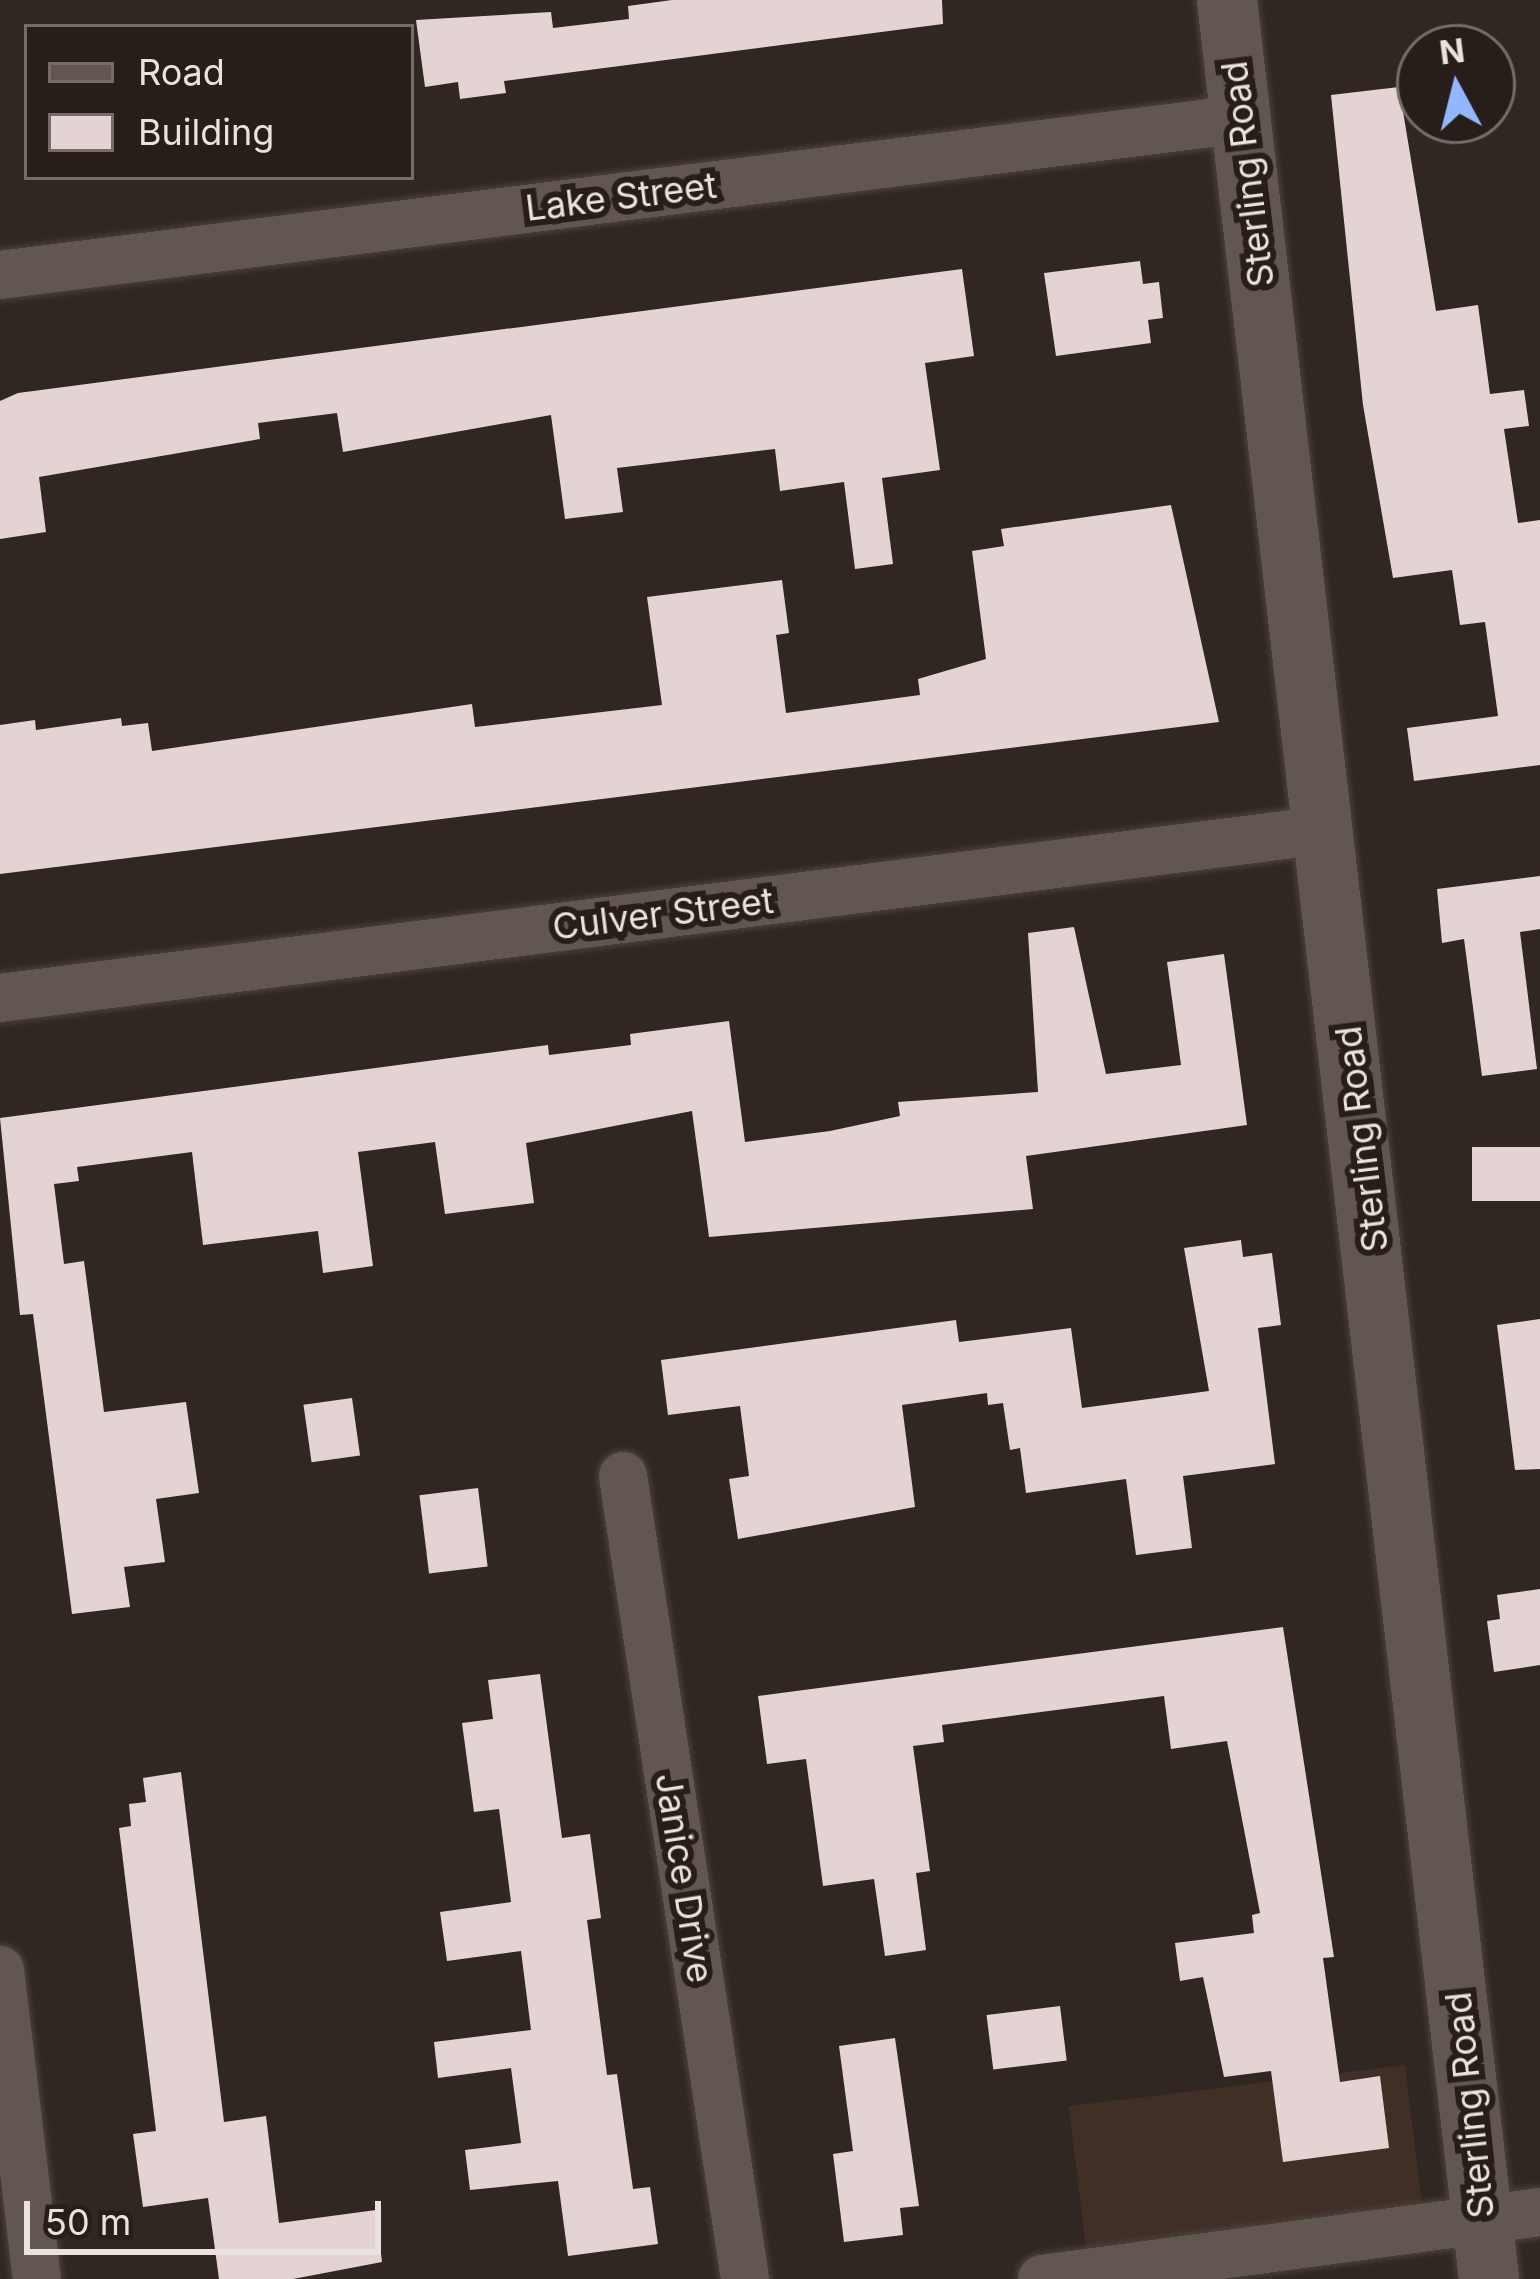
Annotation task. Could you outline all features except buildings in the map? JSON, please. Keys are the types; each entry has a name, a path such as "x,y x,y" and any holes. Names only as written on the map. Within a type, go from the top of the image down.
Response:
{"street":[{"name":"Sterling Road","path":"1227,0 1489,2279"},
{"name":"Lake Street","path":"0,275 1241,119"},
{"name":"Culver Street","path":"0,998 1325,830"},
{"name":"Janice Drive","path":"623,1476 745,2279"},
{"path":"0,1970 38,2279"},
{"path":"1042,2279 1540,2212"}],"shaded area":[{"path":"1405,2065 1427,2243 1131,2279 1090,2279 1069,2106"}]}
